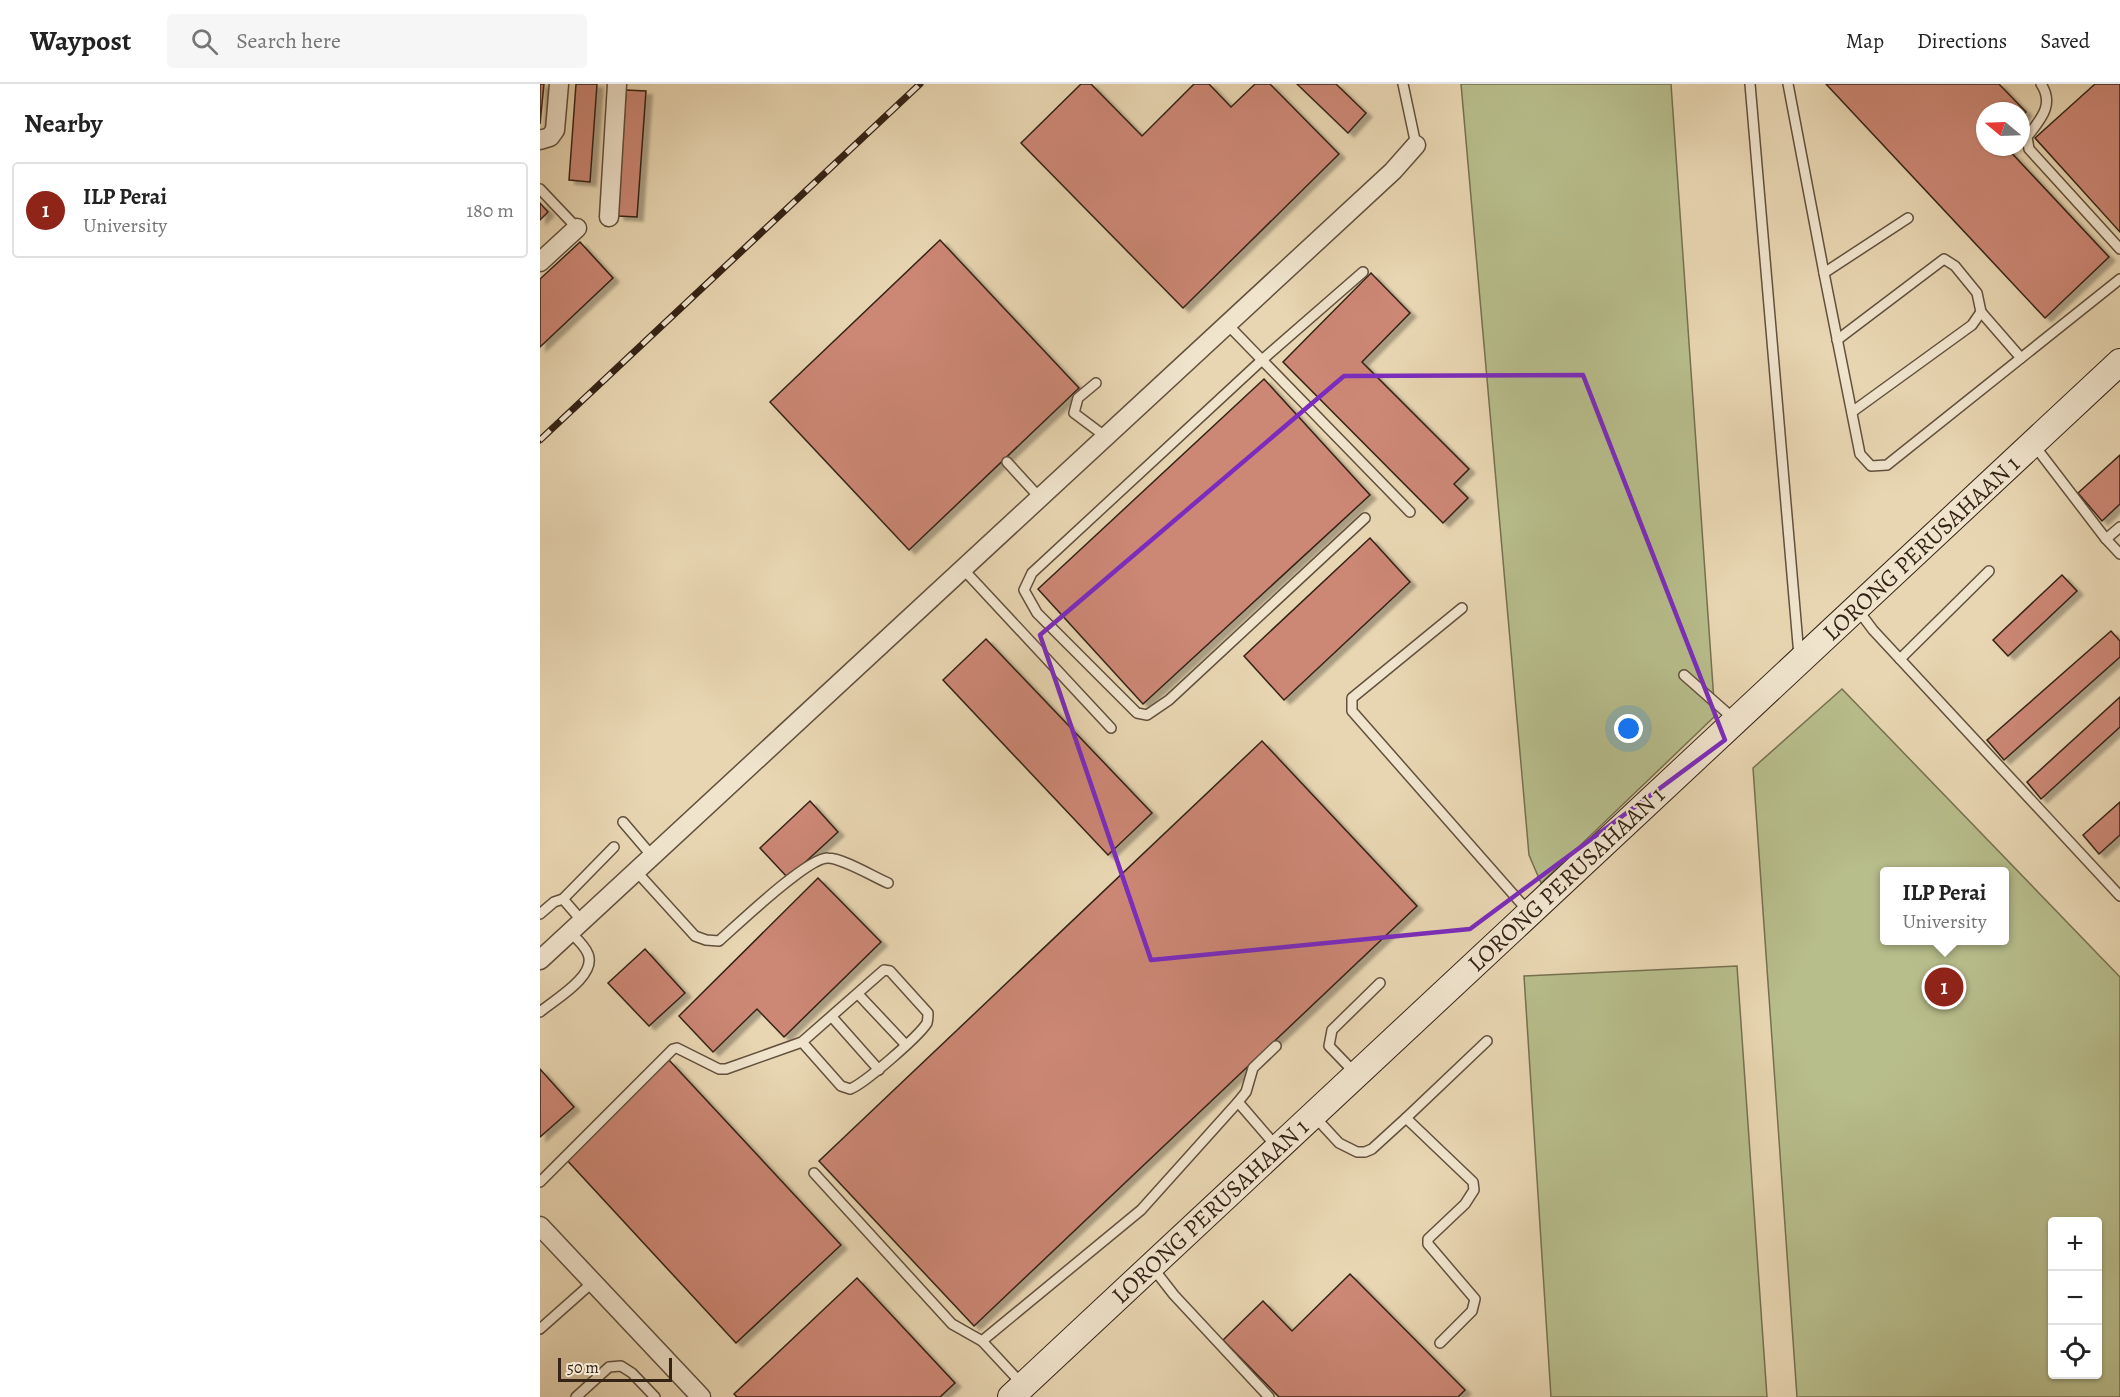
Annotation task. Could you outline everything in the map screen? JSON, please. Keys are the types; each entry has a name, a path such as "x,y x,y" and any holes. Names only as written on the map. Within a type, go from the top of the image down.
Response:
{"street":[{"path":"540,140 550,137 555,130 559,84"},
{"path":"609,217 617,84"},
{"path":"540,960 1393,171 1416,145"},
{"path":"540,262 577,228"},
{"name":"LORONG PERUSAHAAN 1","path":"1017,1391 2120,362"},
{"path":"540,1226 701,1397"}],"lane":[{"path":"1403,84 1416,145"},
{"path":"1750,84 1799,661"},
{"path":"1788,84 1860,454 1871,466 1887,465 2120,279"},
{"path":"2041,84 2048,100 2046,111 2027,137 2029,149 2120,249"},
{"path":"540,189 577,228"},
{"path":"1824,273 1908,218"},
{"path":"1837,340 1944,259 1955,266 1977,294 1981,312 2021,358"},
{"path":"1363,272 1262,360 1032,573 1024,590 1037,613 1137,713 1147,716 1169,700 1365,518"},
{"path":"1852,412 1972,325 1981,312"},
{"path":"1227,324 1410,512"},
{"path":"1096,383 1078,398 1074,413 1106,437"},
{"path":"2033,443 2120,554"},
{"path":"1007,462 1040,498"},
{"path":"2106,539 2120,527"},
{"path":"963,569 1111,728"},
{"path":"1900,659 1989,571"},
{"path":"1462,608 1352,698 1352,711 1529,913"},
{"path":"1857,608 1873,630 2120,896"},
{"path":"1684,675 1736,721"},
{"path":"624,822 652,856"},
{"path":"540,914 554,902 563,899 615,847"},
{"path":"636,871 695,936 719,941 779,886 826,857 888,883"},
{"path":"540,1012 587,972 589,964 588,954 563,899"},
{"path":"540,1182 669,1051 678,1048 718,1069 726,1069 802,1042 884,970 890,971 928,1013 926,1023 879,1070 856,1087 846,1089 841,1086 802,1042"},
{"path":"1356,1075 1329,1046 1332,1030 1380,983"},
{"path":"858,994 905,1044"},
{"path":"832,1017 879,1070"},
{"path":"1313,1115 1339,1143 1357,1152 1365,1152 1372,1149 1406,1118 1486,1041"},
{"path":"982,1341 1142,1210 1238,1102 1246,1092 1253,1068 1276,1046"},
{"path":"1238,1102 1278,1148"},
{"path":"1406,1118 1473,1182 1472,1196 1428,1239 1428,1244 1475,1299 1472,1311 1440,1343"},
{"path":"814,1173 952,1324 982,1341 1017,1391"},
{"path":"1152,1266 1174,1295 1269,1397"},
{"path":"540,1329 593,1282"},
{"path":"576,1397 609,1367 621,1366 632,1373 655,1397"}],"highlighted area":[{"path":"1583,375 1725,740 1470,929 1151,960 1040,635 1344,376"}],"green space":[{"path":"1461,84 1671,84 1715,716 1541,883 1529,855"},
{"path":"1842,689 2120,977 2120,1397 1797,1397 1753,768"},
{"path":"1737,966 1767,1397 1551,1397 1524,976"}],"building":[{"path":"540,84 544,84 540,124"},
{"path":"576,84 597,84 590,182 569,180"},
{"path":"1081,84 1091,84 1142,136 1194,84 1209,84 1231,107 1255,84 1270,84 1339,154 1183,308 1021,143"},
{"path":"1297,84 1336,84 1366,113 1348,133"},
{"path":"1826,84 1999,84 2016,102 1976,102 1976,156 2014,156 2109,257 2045,318"},
{"path":"2095,84 2120,84 2120,232 2035,138"},
{"path":"626,90 646,91 637,217 618,216"},
{"path":"540,203 548,212 540,220"},
{"path":"940,240 1079,388 909,550 770,402"},
{"path":"580,242 613,278 540,347 540,279"},
{"path":"1371,273 1410,313 1362,362 1469,469 1454,484 1468,498 1443,523 1283,362"},
{"path":"1264,379 1370,495 1143,704 1038,589"},
{"path":"2120,455 2120,504 2102,521 2078,493"},
{"path":"1370,538 1410,582 1284,700 1244,656"},
{"path":"2062,575 2077,591 2008,656 1993,640"},
{"path":"2111,631 2120,641 2120,657 2004,760 1987,740"},
{"path":"986,639 1152,813 1108,855 943,680"},
{"path":"2120,697 2120,727 2041,799 2027,782"},
{"path":"1262,741 1417,906 974,1326 819,1161"},
{"path":"810,801 838,832 788,878 760,848"},
{"path":"2120,802 2120,835 2099,854 2083,835"},
{"path":"818,878 881,942 784,1037 757,1009 713,1052 679,1016"},
{"path":"645,949 685,993 649,1026 608,983"},
{"path":"669,1060 841,1245 736,1343 565,1158"},
{"path":"540,1069 574,1107 540,1137"},
{"path":"1350,1274 1465,1390 1458,1397 1279,1397 1223,1340 1263,1301 1292,1331"},
{"path":"857,1278 955,1383 940,1397 737,1397 734,1394"}],"railway":[{"path":"540,440 920,84"}],"place":[{"name":"ILP Perai","path":"1944,987"}]}
